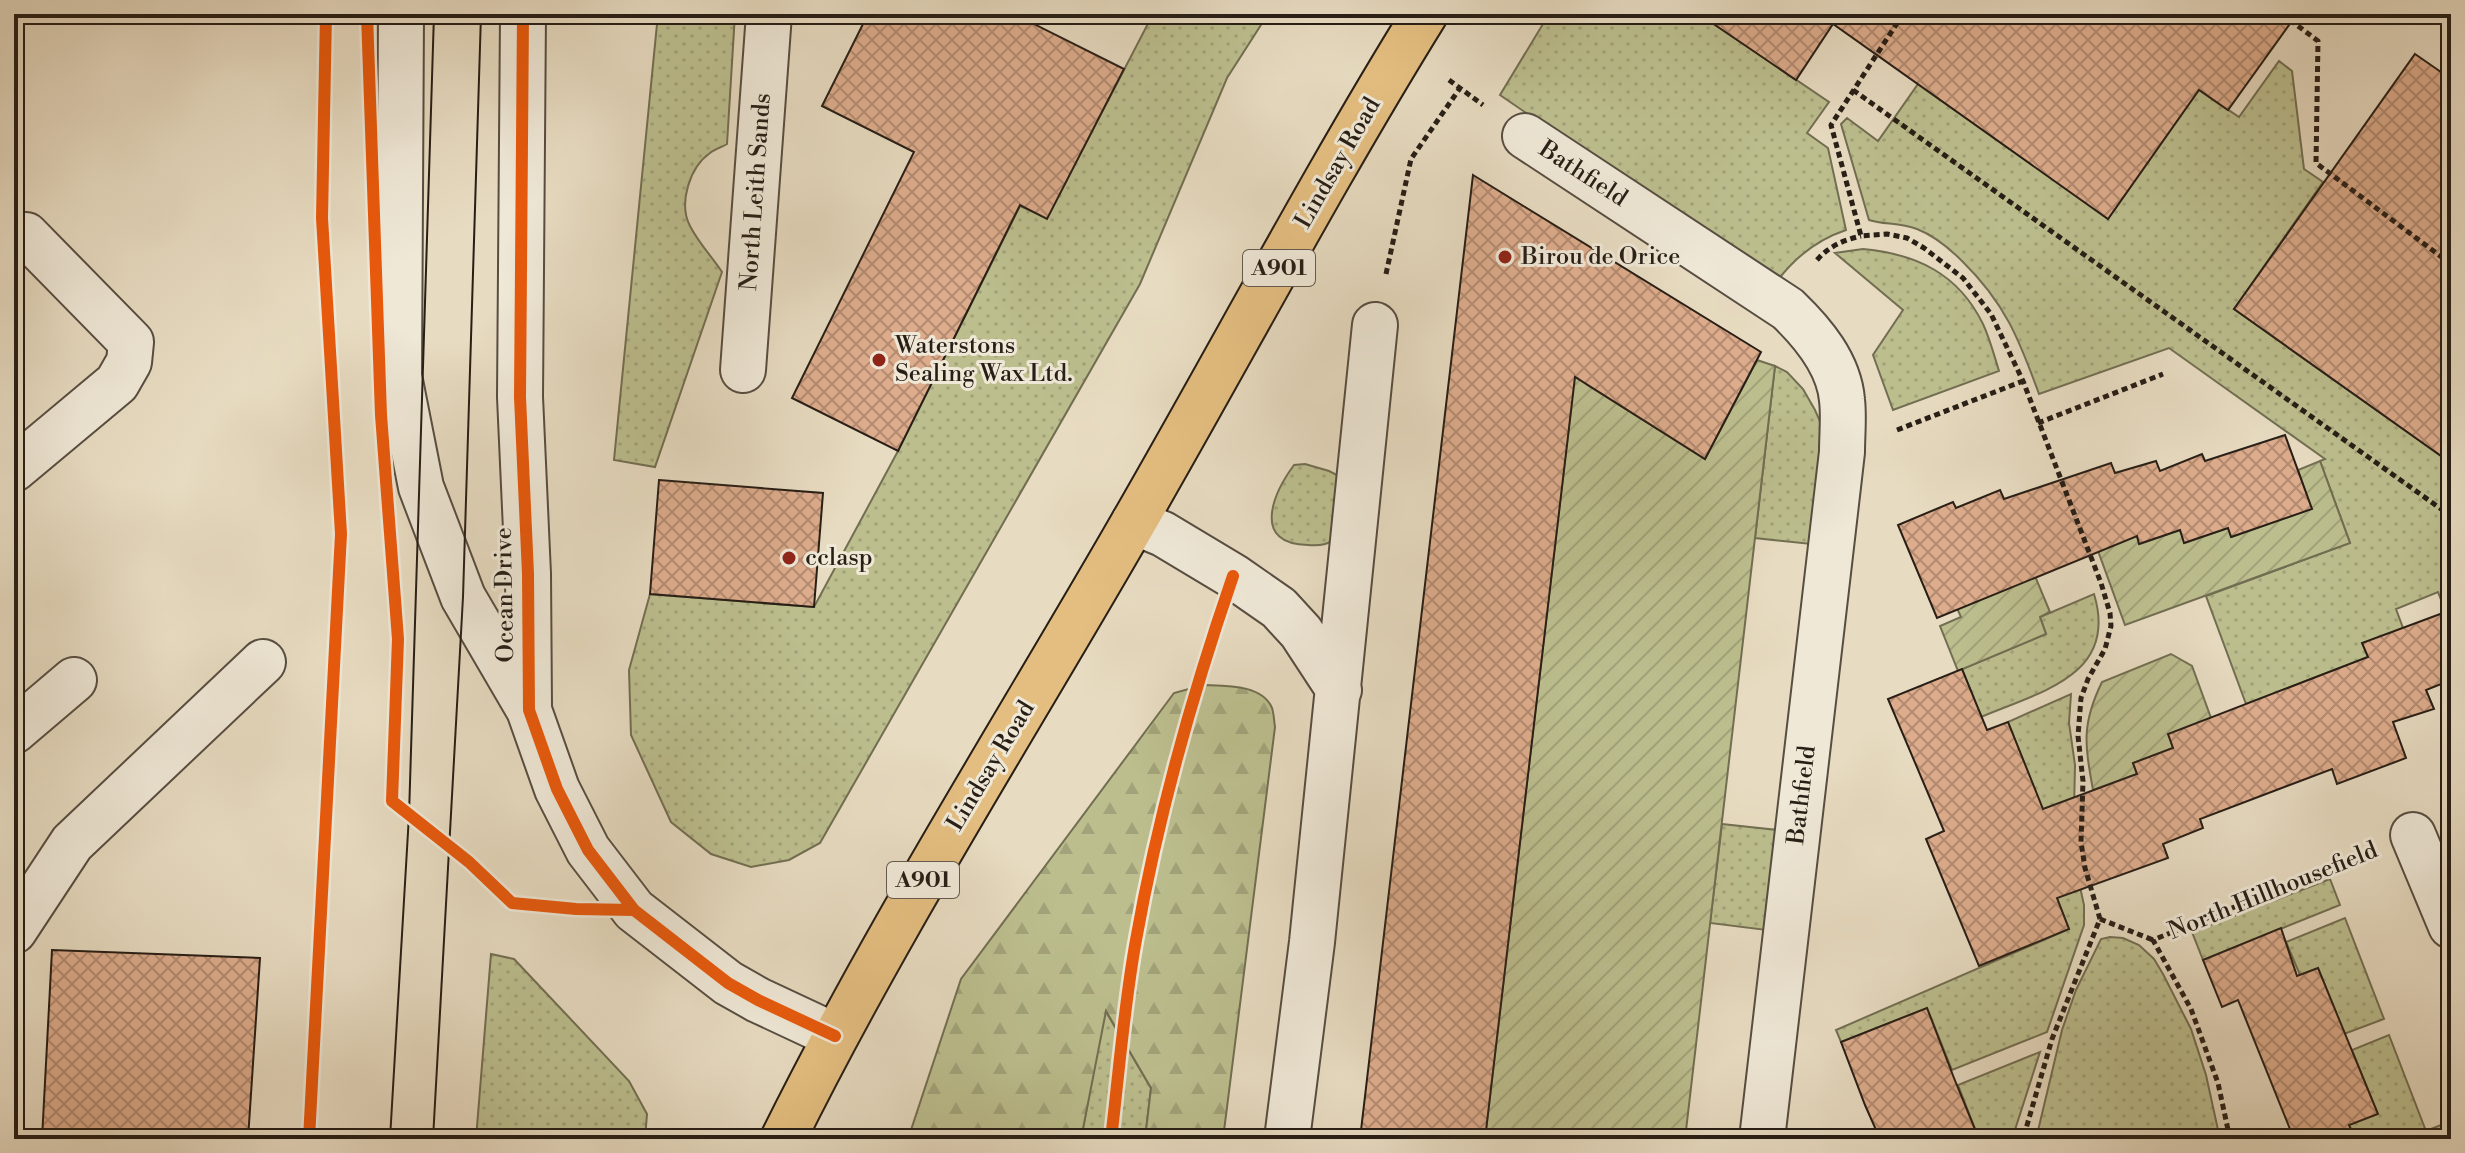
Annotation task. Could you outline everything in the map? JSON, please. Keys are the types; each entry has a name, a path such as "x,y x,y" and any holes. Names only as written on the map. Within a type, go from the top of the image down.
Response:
{"main road":[{"name":"Lindsay Road","path":"783,1139 835,1036 936,855 1016,727 1414,31"}],"street":[{"name":"Ocean Drive","path":"401,14 399,376 421,487 463,597 529,710 557,789 588,850 634,910 728,983 835,1036"},
{"name":"Ocean Drive","path":"523,14 520,397 528,574 529,710"},
{"name":"North Leith Sands","path":"743,370 769,14"},
{"name":"Bathfield","path":"1525,136 1788,309 1810,330 1831,362 1842,397 1842,452 1762,1139"},
{"path":"14,236 26,235 131,342 129,362 117,383 14,469"},
{"path":"1287,1139 1312,942 1375,325"},
{"path":"1134,522 1163,534 1279,608 1301,632 1339,690"},
{"path":"14,931 72,843 263,662"},
{"path":"14,731 74,680"},
{"path":"2413,835 2451,926"}],"path":[{"path":"1903,14 1831,125 1861,236 1887,234 1907,238 1963,278 1991,314 2023,381 2110,613 2111,626 2105,649 2088,679 2078,716 2083,781 2081,842 2100,919 2052,1039 2023,1139"},
{"path":"2282,14 2318,41 2316,163 2451,264"},
{"path":"1414,31 1460,88 1525,136"},
{"path":"1375,325 1411,159 1460,88"},
{"path":"1853,90 2451,516"},
{"path":"2038,423 2163,374"},
{"path":"1842,452 2023,381"},
{"path":"2100,919 2153,940"}],"green space":[{"path":"658,14 735,14 727,144 710,153 697,167 688,186 685,207 693,232 722,272 655,467 614,460"},
{"path":"1153,14 1268,14 1227,78 1140,284 820,843 789,860 751,867 711,854 671,822 631,735 629,670 650,594 814,607 898,451 1020,206 1047,218"},
{"path":"1549,14 1699,14 1829,102 1807,133 1828,148 1846,230 1806,251 1775,284 1500,95"},
{"path":"2279,61 2292,71 2304,169 2323,182 2234,309 2451,463 2451,626 2438,592 2396,609 2403,628 2368,657 2246,704 2206,596 2350,543 2320,461 2325,459 2169,348 2039,394 2025,356 2000,307 1962,261 1924,232 1904,225 1869,220 1841,124 1847,118 1878,141 1918,84 2185,80 2239,117"},
{"path":"1863,249 1918,261 1948,279 1973,306 1983,324 1999,371 1893,410 1873,355 1903,310 1835,253"},
{"path":"1757,360 1775,366 1685,1139 1485,1139 1571,409 1567,368 1589,386 1705,459"},
{"path":"1775,366 1787,372 1803,389 1826,435 1811,544 1755,538"},
{"path":"2320,461 2350,543 2125,625 2097,548 2136,534 2140,544 2180,530 2185,543 2228,528 2232,537 2311,509 2298,470"},
{"path":"1305,464 1339,476 1338,536 1324,544 1290,543 1279,536 1273,527 1274,503 1279,490 1294,465"},
{"path":"2030,564 2050,612 2040,617 2046,634 1958,671 1940,626 1961,617 1956,606"},
{"path":"2094,594 2099,622 2095,644 2085,662 2069,677 2049,689 1981,717 1962,669 2046,634 2040,617"},
{"path":"2171,654 2192,666 2211,718 2169,734 2173,748 2133,763 2137,774 2093,790 2088,760 2088,723 2102,682"},
{"path":"1203,685 1232,686 1260,694 1272,708 1275,727 1223,1139 1145,1139 1151,1088 1106,1011 1081,1139 908,1139 961,979 1174,693"},
{"path":"2071,694 2069,723 2075,765 2074,811 1996,810 2036,793 2008,722"},
{"path":"1722,824 1777,830 1766,930 1710,923"},
{"path":"2044,865 2080,887 2084,905 2084,925 2047,1032 1952,1070 1927,1008 1841,1042 1836,1030 2069,929"},
{"path":"2330,879 2340,905 2203,960 2192,932"},
{"path":"2345,918 2384,1019 2344,1034 2318,968 2300,975 2286,942"},
{"path":"2123,938 2139,945 2154,959 2163,974 2191,1029 2206,1075 2220,1139 2036,1139 2062,1030 2076,990 2101,939"},
{"path":"491,954 514,959 629,1081 647,1114 645,1139 476,1139"},
{"path":"1105,1010 1151,1088 1145,1139 1081,1139"},
{"path":"2389,1035 2426,1131 2451,1121 2451,1139 2355,1139 2349,1125 2377,1113 2352,1050"},
{"path":"2040,1052 2012,1139 1979,1139 1958,1085"}],"building":[{"path":"868,14 1014,14 1124,69 1047,219 1020,205 898,451 792,398 914,152 822,106"},
{"path":"1699,14 2297,14 2228,110 2199,90 2108,219 1833,24 1796,80"},
{"path":"2415,54 2451,79 2451,463 2234,309"},
{"path":"1473,175 1761,352 1705,459 1575,377 1485,1139 1360,1139"},
{"path":"2285,435 2312,509 2231,537 2228,528 2184,543 2180,530 2139,544 2137,536 1937,618 1898,525 1953,502 1956,508 2000,490 2004,499 2111,463 2115,473 2156,461 2160,471 2202,454 2205,461"},
{"path":"659,480 823,493 814,607 650,594"},
{"path":"2451,610 2451,680 2426,690 2434,709 2393,722 2406,758 2337,784 2332,769 2200,819 2203,828 2163,844 2168,858 2057,898 2069,929 1979,966 1926,839 1944,831 1888,699 1962,669 1987,730 2008,722 2043,809 2137,774 2133,763 2173,748 2168,734 2368,657 2362,643"},
{"path":"2281,928 2297,976 2318,968 2378,1114 2349,1125 2355,1139 2294,1139 2238,1000 2222,1007 2203,960"},
{"path":"52,950 260,958 248,1139 42,1139"},
{"path":"1927,1008 1979,1139 1880,1139 1865,1105 1841,1042"}],"tram line":[{"path":"390,1139 409,815 434,14"},
{"path":"433,1139 463,597 481,14"}],"cycle path":[{"path":"309,1139 341,534 322,218 326,14"},
{"path":"367,14 381,415 398,639 392,801 469,862 512,903 634,910"},
{"path":"523,14 520,397 528,574 529,710 557,789 588,850 634,910 728,983 835,1036"},
{"path":"1111,1139 1125,1014 1145,894 1190,711 1233,576"}],"place":[{"name":"Birou de Orice","path":"1505,257"},
{"name":"Waterstons Sealing Wax Ltd.","path":"879,360"},
{"name":"cclasp","path":"789,558"}]}
